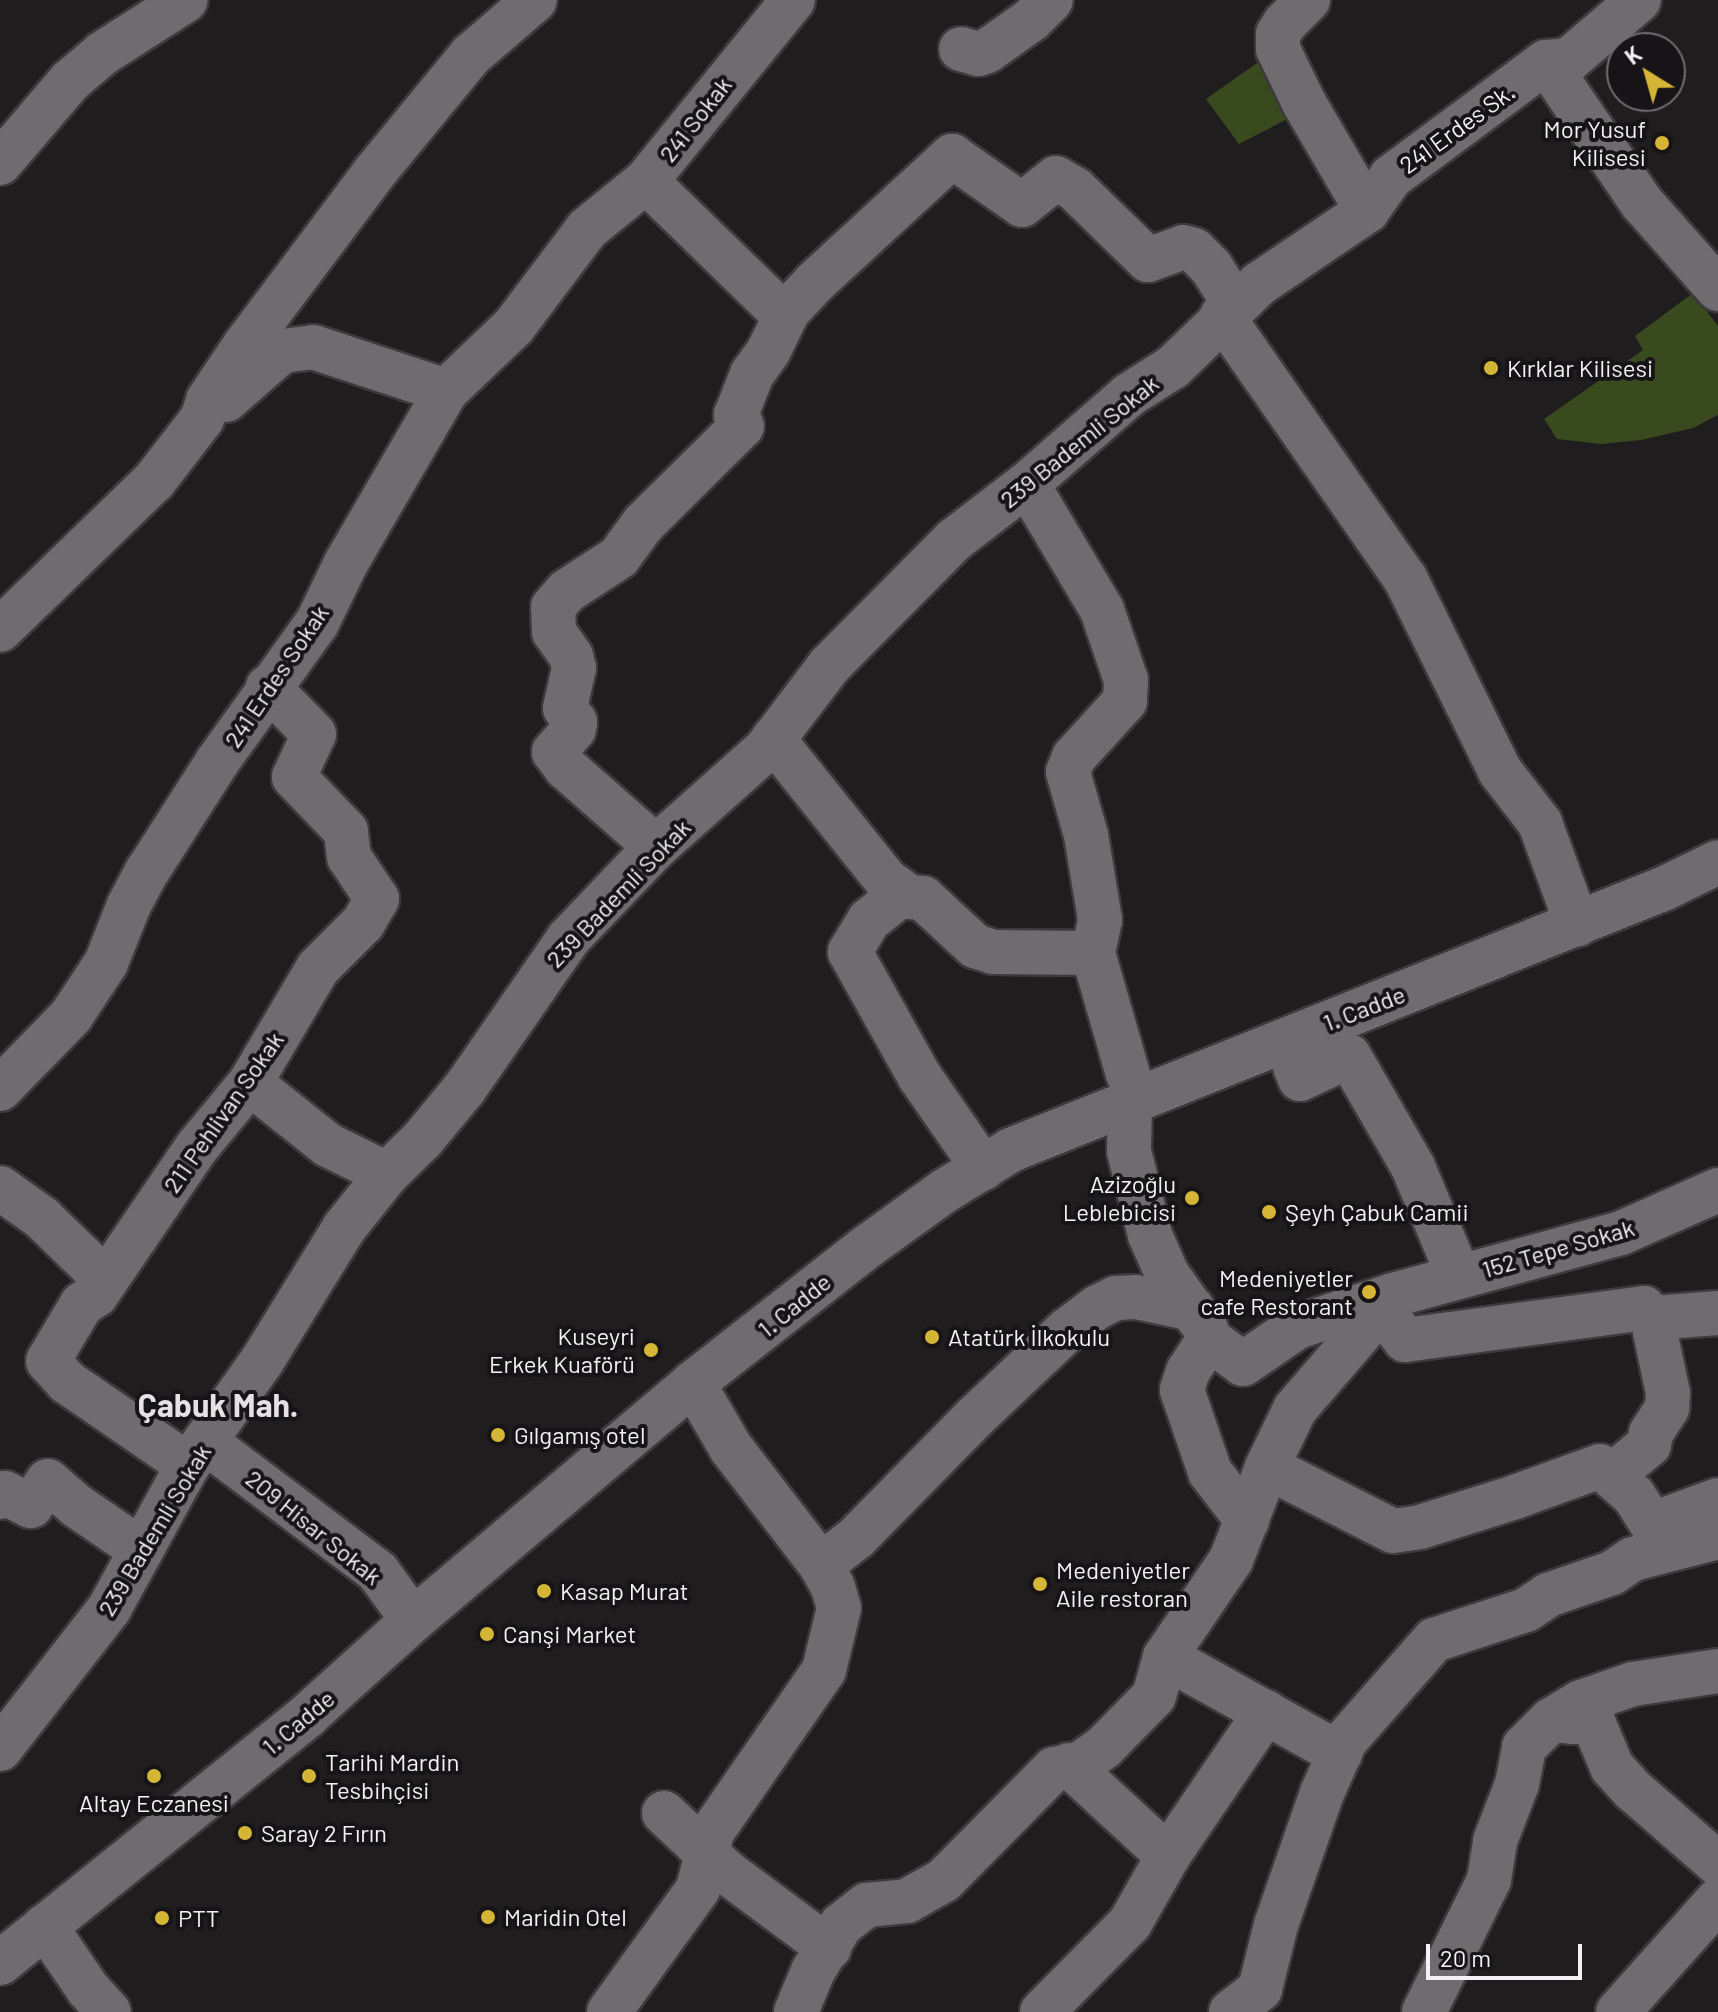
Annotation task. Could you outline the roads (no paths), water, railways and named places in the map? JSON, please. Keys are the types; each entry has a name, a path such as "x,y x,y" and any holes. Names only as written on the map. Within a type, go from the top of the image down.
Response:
{"street":[{"path":"0,163 70,81 103,53 186,0"},
{"path":"202,419 208,400 245,345 374,173 471,55 535,0"},
{"name":"241 Sokak","path":"587,229 646,181 793,0"},
{"path":"961,49 978,54 987,51 1031,20 1051,0"},
{"path":"1308,0 1278,34 1278,49 1304,103 1367,211"},
{"name":"241 Erdes Sk.","path":"1283,268 1367,211 1391,177 1546,62 1569,60 1639,0"},
{"path":"1546,62 1642,203 1718,289"},
{"path":"656,847 566,768 554,752 574,729 575,722 565,708 574,668 571,656 554,632 553,607 567,591 619,557 643,524 742,426 736,415 752,374 768,352 785,316 814,283 952,156 1022,205 1056,178 1075,189 1148,260 1183,247 1194,250 1211,267 1229,311 1405,578 1500,771 1540,823 1577,924"},
{"path":"646,181 785,316"},
{"name":"241 Erdes Sokak","path":"0,1089 71,1016 106,963 129,905 183,812 268,687 317,623 346,563 446,391 514,326 587,229"},
{"name":"239 Bademli Sokak","path":"0,1749 109,1609 198,1454 344,1228 387,1174 422,1140 465,1088 568,939 656,847 773,739 829,666 883,615 916,575 1129,395 1173,367 1229,311 1283,268"},
{"path":"0,630 154,481 202,419 282,351 313,347 446,391"},
{"path":"1027,484 1102,610 1126,680 1125,701 1074,757 1068,772 1086,835 1086,855 1100,920 1093,953 1129,1088 1129,1151 1150,1235 1167,1274 1201,1324 1182,1390 1210,1472 1247,1520"},
{"name":"211 Pehlivan Sokak","path":"198,1454 122,1421 51,1368 48,1361 82,1304 96,1295 104,1278 135,1242 197,1147 250,1083 318,968 363,923 377,899 349,857 346,831 294,777 314,734 268,687"},
{"path":"773,739 886,880 909,897 923,898 975,946 993,952 1093,953"},
{"name":"1. Cadde","path":"0,1963 308,1715 413,1620 693,1383 868,1246 1011,1150 1129,1088 1231,1059 1577,924 1663,889 1718,862"},
{"path":"903,893 869,920 850,952 920,1077 983,1168"},
{"path":"1295,1067 1300,1079 1349,1056 1413,1167 1459,1277"},
{"path":"250,1083 328,1145 387,1174"},
{"path":"0,1188 42,1218 104,1278"},
{"name":"152 Tepe Sokak","path":"1201,1324 1243,1364 1297,1327 1384,1304 1459,1277 1621,1233 1718,1190"},
{"path":"821,1565 856,1538 975,1417 1067,1330 1098,1307 1116,1298 1136,1297 1201,1324"},
{"path":"811,2003 829,1948 841,1925 867,1905 907,1901 944,1880 1054,1769 1080,1764 1104,1747 1154,1696 1165,1657 1231,1560 1267,1467 1295,1409 1384,1304 1405,1340 1644,1308 1652,1318 1668,1393 1667,1408 1651,1433 1649,1445 1626,1464 1619,1480"},
{"path":"1652,1318 1718,1313"},
{"path":"609,2012 663,1932 698,1889 712,1832 824,1670 839,1608 833,1587 821,1565 731,1448 693,1383"},
{"name":"209 Hisar Sokak","path":"198,1454 378,1572 413,1620"},
{"path":"1267,1467 1393,1531 1420,1527 1501,1502 1600,1466 1619,1480 1660,1536"},
{"path":"0,1497 5,1493 31,1506 48,1481 77,1506 141,1550"},
{"path":"1231,2012 1260,1989 1278,1920 1345,1741 1434,1640 1526,1610 1548,1595 1612,1573 1660,1536 1718,1500"},
{"path":"1660,1536 1718,1537"},
{"path":"1165,1657 1340,1754"},
{"path":"1424,2012 1489,1880 1495,1841 1517,1784 1524,1747 1551,1720 1581,1702 1633,1684 1718,1671"},
{"path":"1042,2012 1130,1923 1168,1856 1266,1712"},
{"path":"1551,1720 1573,1722 1587,1719 1594,1724 1612,1767 1633,1790 1718,1864"},
{"path":"1069,1765 1168,1856"},
{"path":"664,1813 728,1873 829,1948"},
{"path":"1618,2012 1718,1900"},
{"path":"1276,2012 1297,1937 1289,1926 1278,1920"},
{"path":"45,1926 88,1989 109,2012"}],"place":[{"name":"Mor Yusuf Kilisesi","path":"1662,143"},
{"name":"Kırklar Kilisesi","path":"1491,368"},
{"name":"Azizoğlu Leblebicisi","path":"1192,1198"},
{"name":"Şeyh Çabuk Camii","path":"1269,1212"},
{"name":"Medeniyetler cafe Restorant","path":"1369,1292"},
{"name":"Atatürk İlkokulu","path":"932,1337"},
{"name":"Kuseyri Erkek Kuaförü","path":"651,1350"},
{"name":"Gılgamış otel","path":"498,1435"},
{"name":"Medeniyetler Aile restoran","path":"1040,1584"},
{"name":"Kasap Murat","path":"544,1591"},
{"name":"Canşi Market","path":"487,1634"},
{"name":"Altay Eczanesi","path":"154,1776"},
{"name":"Tarihi Mardin Tesbihçisi","path":"309,1776"},
{"name":"Saray 2 Fırın","path":"245,1833"},
{"name":"Maridin Otel","path":"488,1917"},
{"name":"PTT","path":"162,1918"}],"district":[{"name":"Çabuk Mah.","path":"218,1404"}]}
